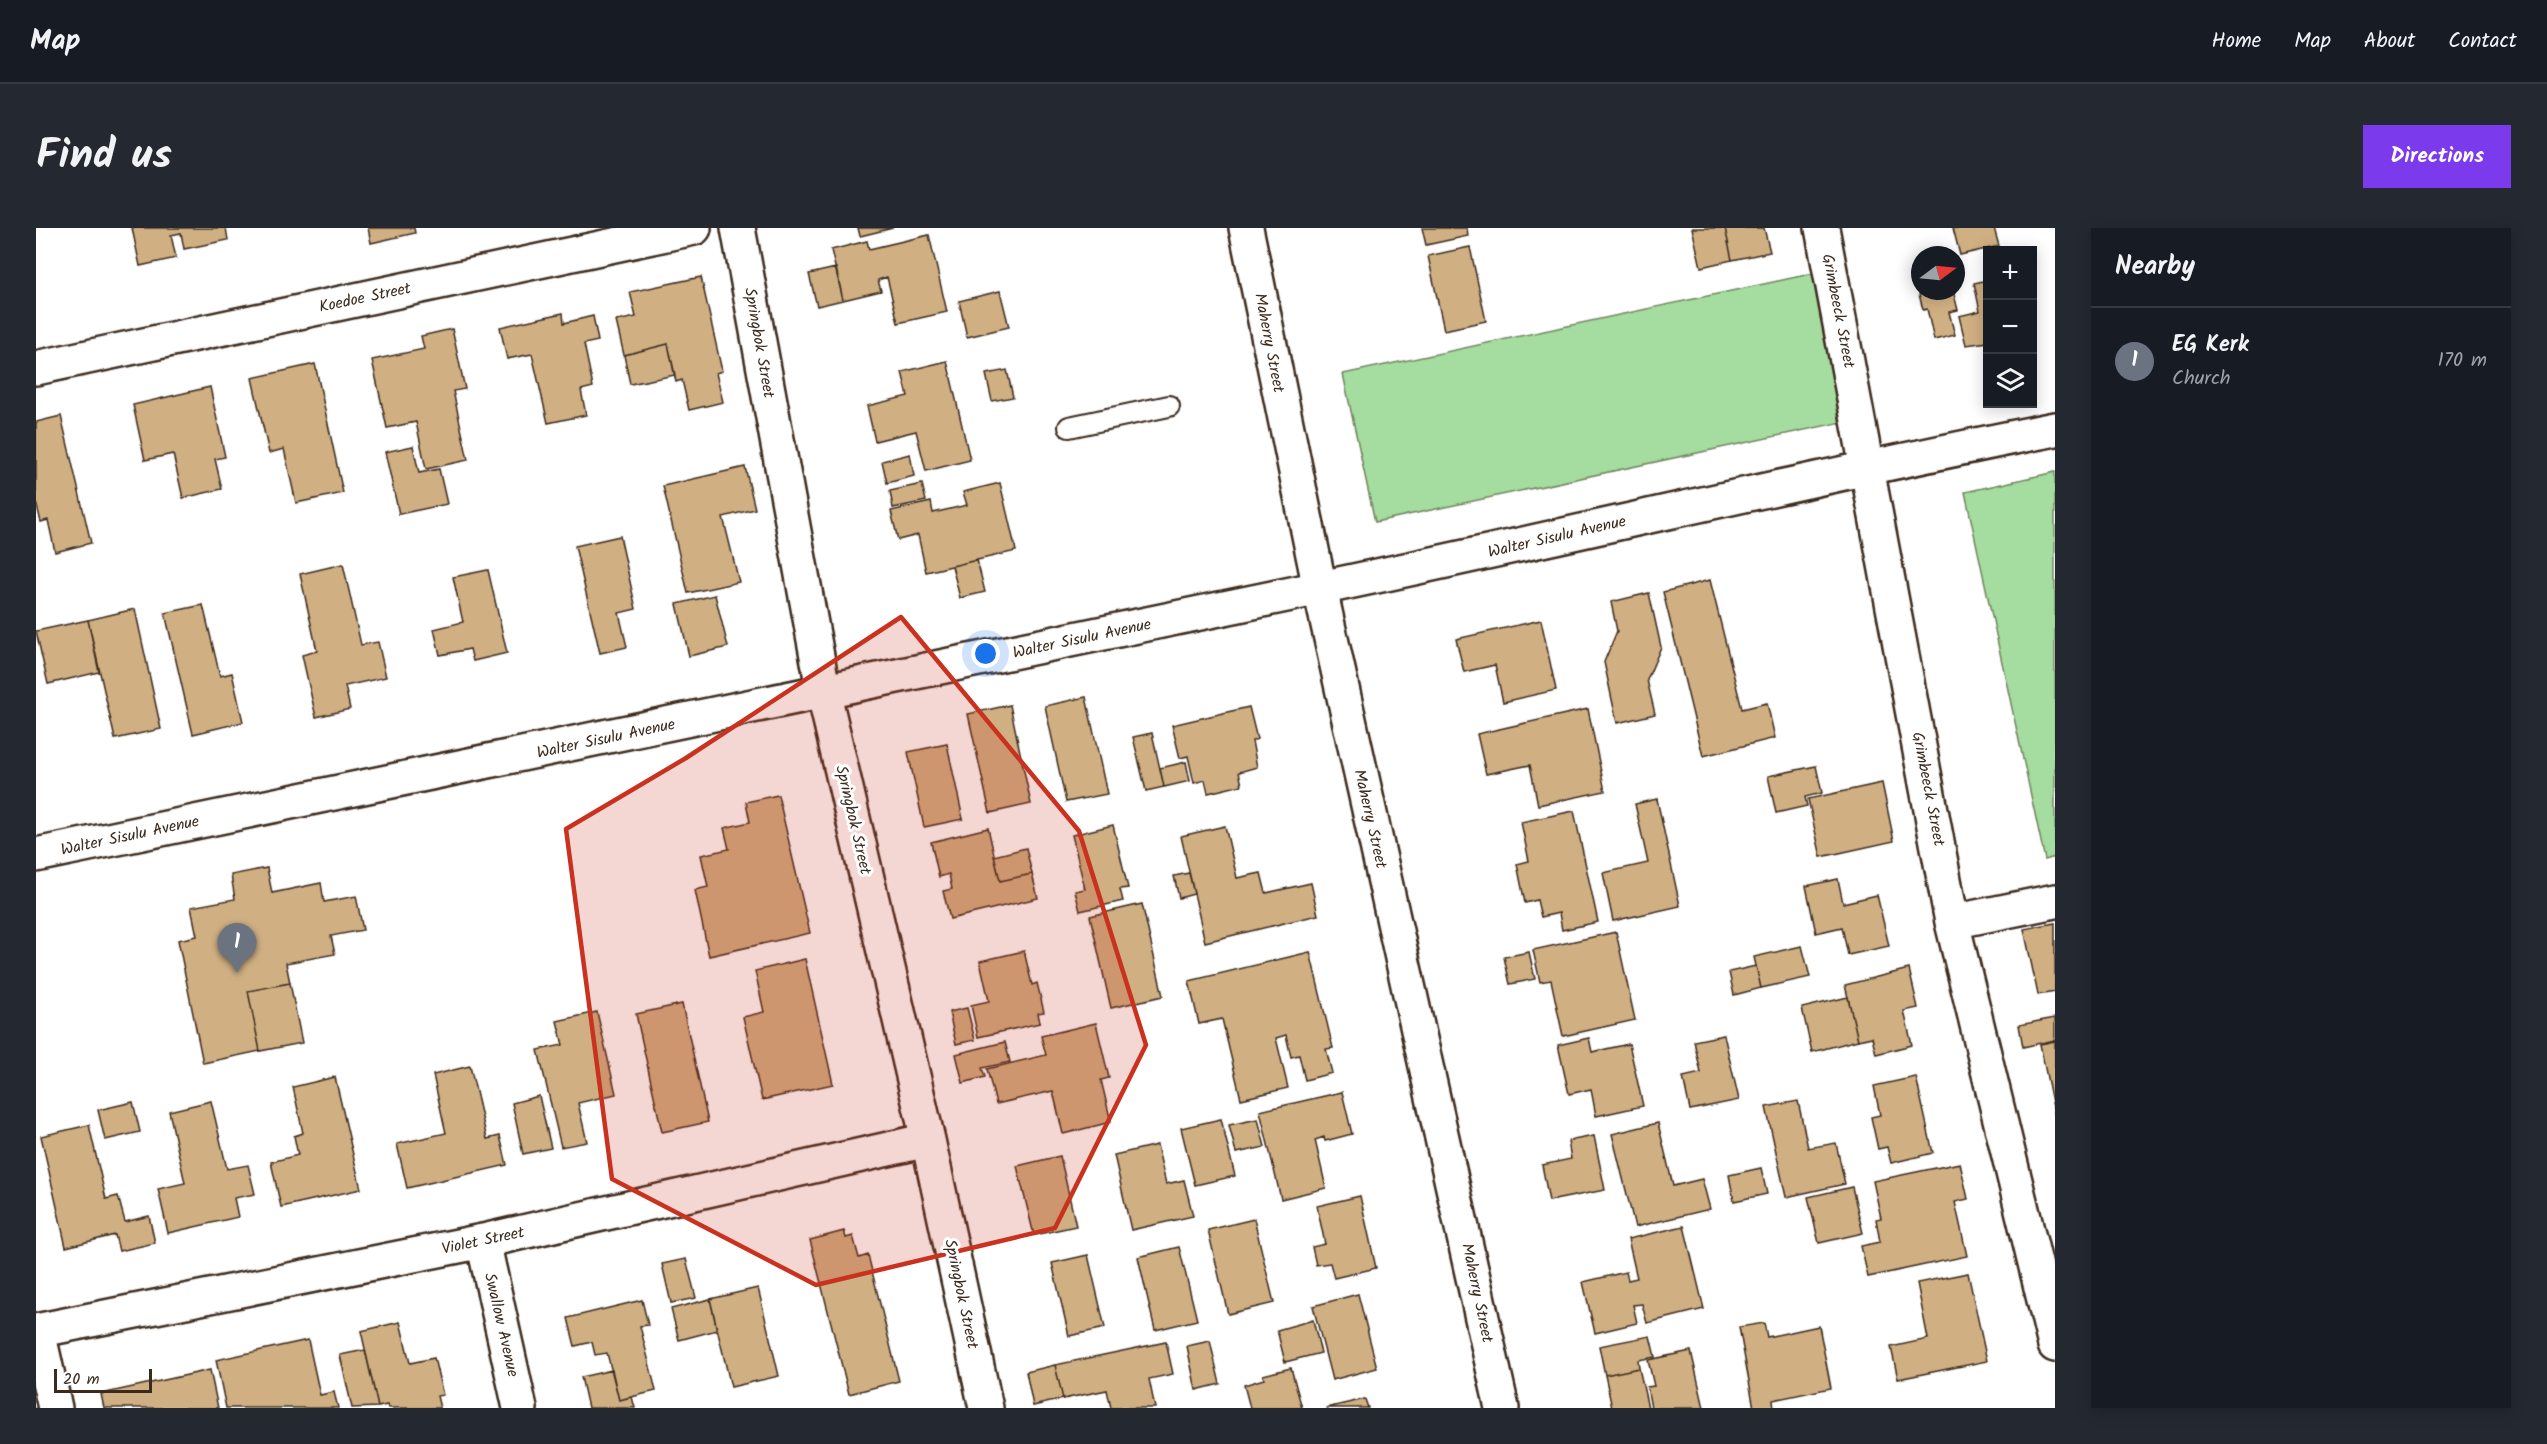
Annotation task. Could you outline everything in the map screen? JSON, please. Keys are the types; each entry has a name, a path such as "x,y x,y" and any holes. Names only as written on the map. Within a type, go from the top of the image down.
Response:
{"street":[{"name":"Koedoe Street","path":"36,368 694,228"},
{"name":"Springbok Street","path":"738,228 824,694 928,1140 986,1408"},
{"name":"Maherry Street","path":"1246,228 1320,589 1502,1408"},
{"name":"Grimbeeck Street","path":"1822,228 1952,922 2055,1346"},
{"name":"Walter Sisulu Avenue","path":"36,855 824,694 1320,589 1867,466 2055,429"},
{"path":"1952,922 2055,901"},
{"name":"Violet Street","path":"37,1331 483,1241 928,1140"},
{"name":"Swallow Avenue","path":"483,1241 520,1408"},
{"path":"37,1331 55,1408"}],"lane":[{"path":"1070,427 1169,406"}],"highlighted area":[{"path":"901,617 1079,831 1146,1045 1055,1228 816,1285 612,1179 566,829 686,758"}],"green space":[{"path":"1815,273 1847,421 1375,522 1343,374"},
{"path":"2055,472 2055,857 2045,860 1965,492"}],"building":[{"path":"132,228 226,228 228,240 184,249 181,233 171,235 176,258 140,266"},
{"path":"368,228 414,228 415,233 371,243"},
{"path":"858,228 893,228 860,236"},
{"path":"1422,228 1467,228 1468,236 1426,245"},
{"path":"1692,228 1725,228 1732,260 1701,267"},
{"path":"1725,228 1764,228 1770,252 1732,260"},
{"path":"1953,228 1994,228 1999,246 1983,246 1983,250 1965,254 1965,246 1958,246"},
{"path":"929,235 947,312 898,323 887,277 878,280 881,291 843,300 831,250 867,241 869,249"},
{"path":"1470,247 1486,321 1444,330 1428,256"},
{"path":"836,268 843,300 817,306 809,274"},
{"path":"701,277 722,371 716,373 723,402 689,410 682,380 676,382 668,344 624,355 616,321 636,317 630,292"},
{"path":"1983,281 1983,343 1966,345 1959,316 1980,311 1974,283"},
{"path":"1000,291 1009,327 967,337 959,301"},
{"path":"1920,300 1955,300 1958,310 1949,312 1955,335 1934,340 1927,309 1923,310"},
{"path":"563,313 564,323 593,316 598,341 584,344 593,387 581,390 586,415 548,423 532,354 507,359 500,327"},
{"path":"452,329 465,389 453,391 468,460 426,469 416,422 387,428 372,360 424,349 421,336"},
{"path":"668,344 675,375 630,384 624,355"},
{"path":"947,361 970,460 926,471 916,431 875,441 867,406 908,396 902,372"},
{"path":"315,364 343,493 296,503 284,449 269,453 252,378"},
{"path":"1007,370 1013,397 992,401 986,374"},
{"path":"210,387 225,457 215,459 222,489 183,498 173,454 145,460 133,405"},
{"path":"61,416 91,543 55,552 48,520 41,522 36,502 36,422"},
{"path":"413,446 419,473 439,469 447,504 399,514 385,452"},
{"path":"910,454 914,476 887,483 882,461"},
{"path":"745,467 755,509 723,517 739,582 688,593 663,486"},
{"path":"1000,483 1016,551 926,572 918,535 898,540 891,511 931,502 933,513 967,505 963,492"},
{"path":"922,484 926,501 893,508 890,491"},
{"path":"620,536 636,609 619,613 627,647 600,653 575,546"},
{"path":"977,560 985,592 960,598 952,566"},
{"path":"343,564 361,645 378,642 386,677 345,686 350,709 316,717 302,655 317,651 300,574"},
{"path":"488,570 507,653 473,661 470,649 440,655 434,629 463,622 453,577"},
{"path":"1710,580 1742,709 1767,703 1775,738 1703,756 1663,592"},
{"path":"1649,593 1661,647 1647,680 1655,714 1617,723 1604,662 1617,631 1611,602"},
{"path":"715,595 728,647 689,656 677,604"},
{"path":"203,605 220,676 232,673 243,722 193,734 165,613"},
{"path":"135,609 161,729 115,739 88,620"},
{"path":"88,620 99,672 48,684 36,631"},
{"path":"1541,620 1556,690 1503,702 1495,665 1464,672 1456,639"},
{"path":"1086,697 1107,794 1066,802 1045,706"},
{"path":"1010,705 1031,804 990,813 968,714"},
{"path":"1249,707 1257,739 1252,741 1257,767 1239,772 1242,785 1208,793 1205,780 1194,783 1188,756 1180,758 1172,725"},
{"path":"1588,709 1605,791 1538,805 1530,765 1486,774 1477,734"},
{"path":"1152,733 1164,787 1146,791 1133,737"},
{"path":"947,744 963,819 924,827 908,752"},
{"path":"1186,762 1190,781 1164,787 1160,768"},
{"path":"1816,766 1822,793 1805,797 1807,806 1776,813 1768,776"},
{"path":"1882,783 1894,841 1821,857 1808,799"},
{"path":"778,795 810,933 709,956 695,890 708,887 701,855 729,849 724,828 750,822 746,802"},
{"path":"1657,799 1680,906 1613,921 1603,873 1648,863 1635,804"},
{"path":"1574,811 1598,922 1562,930 1559,913 1541,917 1537,900 1525,903 1517,864 1529,861 1521,822"},
{"path":"1113,825 1128,888 1120,889 1123,901 1080,911 1075,891 1085,889 1072,835"},
{"path":"1225,826 1237,878 1261,873 1266,893 1311,883 1318,915 1205,942 1181,836"},
{"path":"988,828 1000,881 1032,874 1038,898 950,919 943,891 952,889 949,874 939,877 931,842"},
{"path":"1026,848 1032,874 1000,881 994,856"},
{"path":"267,868 272,893 321,883 324,902 356,896 363,930 331,936 335,954 286,963 290,983 248,991 260,1051 203,1063 178,940 197,936 191,907 235,899 231,875"},
{"path":"1189,873 1194,894 1179,898 1174,876"},
{"path":"1838,879 1843,903 1877,895 1889,946 1848,955 1842,927 1816,933 1806,886"},
{"path":"1142,904 1163,996 1111,1008 1090,916"},
{"path":"2055,923 2055,992 2038,995 2024,929"},
{"path":"1616,932 1635,1020 1563,1036 1551,980 1540,982 1533,950"},
{"path":"1802,946 1810,977 1761,988 1754,957"},
{"path":"1024,951 1032,985 1037,983 1044,1012 1038,1013 1040,1023 978,1037 971,1005 989,1001 980,961"},
{"path":"1310,952 1333,1048 1326,1049 1332,1073 1305,1080 1299,1055 1291,1057 1286,1035 1276,1038 1288,1088 1241,1099 1222,1019 1199,1024 1189,981"},
{"path":"1529,952 1535,979 1510,984 1504,957"},
{"path":"805,959 833,1084 762,1100 743,1017 764,1012 755,971"},
{"path":"1756,966 1761,988 1734,995 1729,972"},
{"path":"1909,969 1918,1008 1904,1011 1912,1045 1876,1054 1872,1037 1858,1040 1845,985"},
{"path":"290,983 302,1043 260,1051 248,991"},
{"path":"1848,997 1858,1040 1812,1052 1802,1008"},
{"path":"682,1004 708,1122 662,1132 636,1014"},
{"path":"967,1008 975,1040 956,1044 949,1012"},
{"path":"597,1012 616,1094 578,1103 587,1142 561,1147 538,1050 563,1045 557,1021"},
{"path":"2055,1018 2055,1040 2023,1047 2019,1025"},
{"path":"1096,1023 1109,1078 1101,1080 1111,1122 1063,1134 1053,1091 996,1104 987,1069 1046,1055 1041,1036"},
{"path":"1724,1035 1739,1100 1690,1110 1683,1077 1701,1073 1694,1041"},
{"path":"1589,1038 1592,1052 1629,1044 1643,1106 1596,1116 1591,1089 1569,1094 1558,1045"},
{"path":"2055,1041 2055,1117 2040,1044"},
{"path":"1005,1042 1010,1062 982,1068 985,1077 963,1083 956,1054"},
{"path":"470,1066 487,1139 500,1136 507,1165 407,1188 397,1144 446,1133 433,1075"},
{"path":"335,1077 361,1189 281,1207 271,1162 298,1155 294,1136 303,1133 293,1087"},
{"path":"1916,1077 1933,1153 1891,1163 1887,1147 1878,1149 1871,1117 1880,1115 1874,1086"},
{"path":"1342,1092 1352,1134 1325,1141 1324,1137 1315,1140 1326,1188 1281,1199 1260,1111"},
{"path":"539,1096 551,1148 523,1154 512,1103"},
{"path":"211,1101 227,1169 248,1165 255,1194 234,1198 238,1217 168,1233 158,1189 185,1183 169,1111"},
{"path":"1798,1101 1808,1148 1836,1143 1845,1184 1786,1197 1766,1107"},
{"path":"133,1102 140,1132 105,1140 98,1110"},
{"path":"1221,1119 1235,1176 1195,1185 1181,1128"},
{"path":"1258,1119 1265,1147 1236,1153 1229,1125"},
{"path":"1658,1123 1673,1186 1702,1179 1710,1209 1635,1227 1612,1134"},
{"path":"89,1125 106,1199 118,1196 125,1222 149,1216 155,1243 119,1251 115,1235 66,1247 41,1136"},
{"path":"1594,1136 1605,1190 1549,1201 1542,1165 1571,1159 1568,1141"},
{"path":"1157,1145 1166,1184 1184,1180 1193,1216 1131,1230 1114,1155"},
{"path":"1060,1156 1076,1226 1034,1235 1017,1166"},
{"path":"1960,1163 1968,1199 1955,1202 1967,1256 1868,1277 1861,1246 1880,1242 1876,1219 1881,1218 1873,1181"},
{"path":"1761,1168 1767,1194 1734,1201 1729,1175"},
{"path":"1852,1187 1863,1233 1819,1243 1808,1197"},
{"path":"1360,1196 1376,1268 1334,1278 1330,1263 1316,1265 1312,1247 1325,1244 1317,1206"},
{"path":"1254,1219 1274,1303 1228,1314 1208,1230"},
{"path":"1684,1226 1704,1309 1647,1323 1642,1304 1633,1305 1637,1323 1595,1333 1583,1282 1626,1272 1628,1280 1637,1278 1628,1239"},
{"path":"844,1231 846,1238 853,1236 859,1258 868,1255 899,1381 849,1394 810,1240"},
{"path":"1179,1247 1197,1320 1155,1330 1138,1257"},
{"path":"1088,1255 1105,1328 1069,1336 1052,1263"},
{"path":"686,1259 696,1298 671,1303 662,1264"},
{"path":"1968,1273 1987,1361 1898,1379 1891,1347 1928,1339 1917,1283"},
{"path":"758,1288 779,1376 731,1387 710,1299"},
{"path":"1358,1294 1377,1368 1332,1380 1313,1306"},
{"path":"710,1299 717,1330 679,1340 671,1309"},
{"path":"642,1300 648,1325 640,1326 656,1391 619,1400 607,1353 595,1355 592,1342 575,1346 568,1318"},
{"path":"1313,1320 1321,1353 1285,1362 1277,1330"},
{"path":"400,1322 410,1363 434,1358 443,1395 437,1396 440,1408 388,1408 387,1405 378,1407 361,1331"},
{"path":"1764,1323 1767,1337 1819,1326 1831,1388 1773,1400 1774,1408 1754,1408 1739,1327"},
{"path":"1650,1336 1655,1357 1638,1360 1639,1368 1605,1375 1599,1346"},
{"path":"308,1340 320,1395 334,1392 338,1408 226,1408 216,1360"},
{"path":"1210,1341 1220,1384 1196,1390 1187,1346"},
{"path":"1166,1342 1173,1374 1149,1379 1155,1408 1111,1408 1107,1390 1063,1399 1055,1365"},
{"path":"365,1350 378,1407 352,1408 340,1355"},
{"path":"1691,1351 1704,1408 1651,1408 1647,1387 1654,1386 1648,1360"},
{"path":"1055,1365 1063,1399 1033,1406 1026,1372"},
{"path":"1291,1368 1302,1408 1250,1408 1244,1385 1264,1379 1263,1375"},
{"path":"1639,1368 1648,1408 1612,1408 1605,1375"},
{"path":"210,1370 218,1408 104,1408 101,1394"},
{"path":"612,1370 619,1400 632,1397 635,1408 588,1408 581,1377"},
{"path":"1365,1399 1368,1408 1326,1408"}],"place":[{"name":"EG Kerk","path":"237,973"}]}
